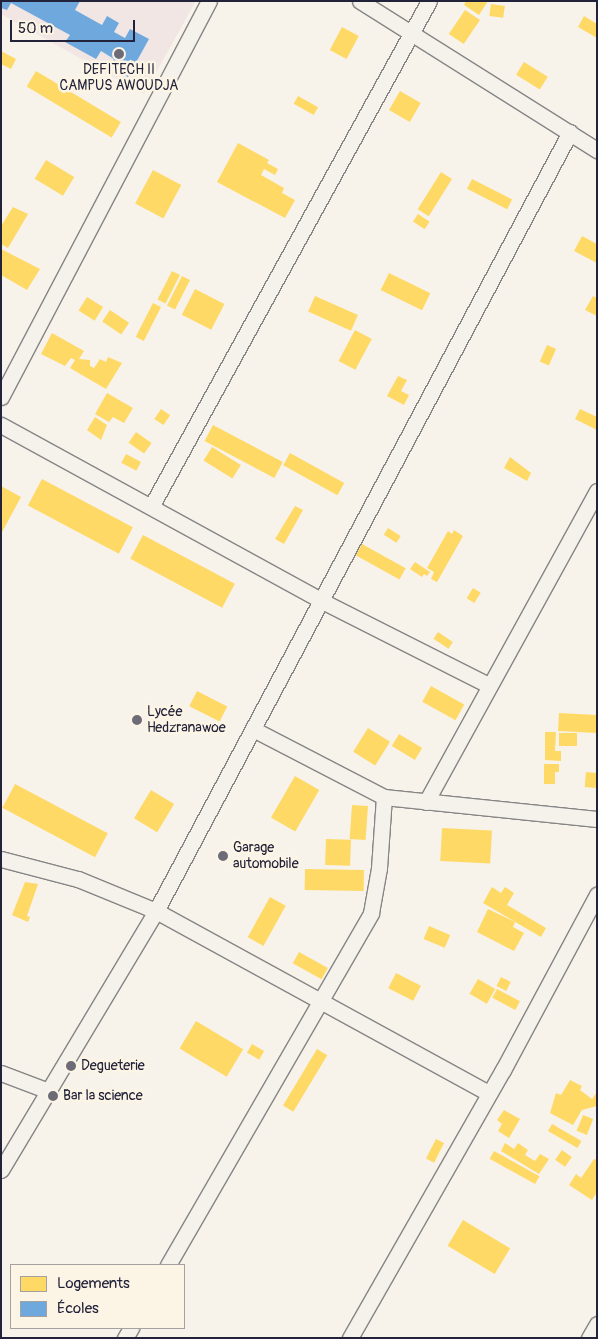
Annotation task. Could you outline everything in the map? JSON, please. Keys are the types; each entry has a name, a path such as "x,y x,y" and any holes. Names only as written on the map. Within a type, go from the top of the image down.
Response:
{"street":[{"path":"1,397 209,1"},
{"path":"360,1 597,150"},
{"path":"152,505 429,1"},
{"path":"1,1170 46,1090 156,911 570,132"},
{"path":"1,425 152,505 322,601 488,685"},
{"path":"426,802 488,685 597,491"},
{"path":"253,729 384,797 597,819"},
{"path":"169,1264 372,913 379,868 384,797"},
{"path":"1,859 78,879 156,911 490,1093"},
{"path":"350,1338 490,1093 596,899"},
{"path":"1,1073 46,1090"},
{"path":"589,1338 597,1324"}],"shaded area":[{"name":"DEFITECH II CAMPUS AWOUDJA","path":"1,1 196,1 144,94 1,14"}],"building: Logements":[{"path":"466,1 488,1 479,15 464,5"},
{"path":"491,4 505,6 503,18 489,16"},
{"path":"465,10 480,20 464,44 449,34"},
{"path":"584,16 597,24 597,38 578,27"},
{"path":"342,27 359,36 347,59 330,50"},
{"path":"1,51 16,59 11,69 1,64"},
{"path":"524,62 548,77 540,90 516,75"},
{"path":"36,71 121,122 112,137 27,86"},
{"path":"400,91 421,103 410,122 389,110"},
{"path":"298,96 318,107 314,115 294,104"},
{"path":"238,143 269,160 267,163 278,169 275,175 264,169 261,175 284,188 282,193 295,200 285,218 217,182"},
{"path":"46,160 74,177 63,196 35,179"},
{"path":"153,170 181,185 163,219 135,204"},
{"path":"441,172 452,179 429,216 418,209"},
{"path":"472,179 512,199 507,209 467,189"},
{"path":"13,207 28,214 8,248 1,244 1,226"},
{"path":"418,214 430,222 425,229 413,221"},
{"path":"582,236 597,244 597,263 574,251"},
{"path":"1,249 40,269 27,290 1,275"},
{"path":"172,271 180,275 165,304 157,300"},
{"path":"389,273 430,293 422,310 381,290"},
{"path":"182,276 190,280 175,309 167,305"},
{"path":"195,289 224,304 211,330 182,315"},
{"path":"315,296 358,315 351,331 308,312"},
{"path":"593,296 597,298 597,316 585,310"},
{"path":"87,297 103,307 95,321 79,311"},
{"path":"153,303 161,307 144,341 136,337"},
{"path":"110,310 129,323 121,334 102,322"},
{"path":"355,330 372,339 355,370 339,361"},
{"path":"52,333 84,351 79,359 90,360 90,366 94,368 100,359 106,362 108,357 122,363 106,389 70,368 75,360 71,358 65,366 41,354"},
{"path":"547,345 556,349 549,366 540,361"},
{"path":"398,376 407,380 401,391 409,395 404,405 387,396"},
{"path":"107,393 133,408 124,423 113,417 109,422 95,414"},
{"path":"161,409 170,415 163,425 154,419"},
{"path":"580,409 597,417 597,430 575,419"},
{"path":"95,417 107,425 101,440 87,430"},
{"path":"213,425 283,462 274,478 205,441"},
{"path":"136,432 152,443 144,454 129,443"},
{"path":"212,447 241,465 232,479 204,461"},
{"path":"290,453 344,483 337,495 283,465"},
{"path":"126,454 141,462 136,471 121,463"},
{"path":"510,457 531,473 527,481 504,468"},
{"path":"42,479 133,527 119,554 28,505"},
{"path":"1,486 21,497 1,534"},
{"path":"295,506 303,510 284,544 275,539"},
{"path":"388,528 401,536 396,543 384,535"},
{"path":"454,530 463,536 437,582 431,579 434,572 427,568 448,531 452,534"},
{"path":"143,535 235,584 222,608 130,559"},
{"path":"362,544 406,568 399,580 356,555"},
{"path":"415,562 430,572 427,576 424,574 422,577 410,569"},
{"path":"473,588 481,593 474,603 467,598"},
{"path":"438,632 453,642 448,649 434,639"},
{"path":"431,686 464,704 456,720 422,702"},
{"path":"197,691 227,706 220,722 189,706"},
{"path":"559,713 597,715 596,733 558,731"},
{"path":"368,728 390,742 375,766 353,752"},
{"path":"545,732 556,732 555,751 561,751 561,761 545,760"},
{"path":"559,733 577,733 577,746 559,746"},
{"path":"399,734 422,748 415,760 392,746"},
{"path":"544,764 559,764 559,772 555,772 555,784 544,784"},
{"path":"586,772 597,773 596,788 585,787"},
{"path":"295,776 319,790 295,832 271,818"},
{"path":"15,784 108,833 95,857 2,808"},
{"path":"151,790 174,804 157,832 134,818"},
{"path":"352,805 368,806 366,840 350,839"},
{"path":"442,828 492,831 490,864 440,861"},
{"path":"326,839 351,840 350,866 325,865"},
{"path":"305,869 364,870 364,891 305,890"},
{"path":"25,882 38,884 27,916 30,917 28,922 12,915"},
{"path":"492,887 501,893 505,887 514,893 507,905 546,928 541,937 483,903"},
{"path":"270,897 286,906 263,946 248,937"},
{"path":"488,909 515,922 513,927 524,933 514,951 477,932"},
{"path":"429,926 450,935 445,948 424,939"},
{"path":"299,952 328,968 322,979 293,963"},
{"path":"396,973 421,986 413,1001 388,988"},
{"path":"501,977 511,982 506,991 496,986"},
{"path":"478,979 495,989 487,1004 470,994"},
{"path":"497,989 520,1001 515,1010 492,998"},
{"path":"196,1021 243,1049 227,1077 180,1048"},
{"path":"252,1044 264,1051 259,1060 247,1053"},
{"path":"317,1049 327,1055 293,1112 283,1106"},
{"path":"570,1080 582,1086 580,1090 592,1099 597,1092 597,1106 582,1110 573,1125 550,1113 556,1093 561,1095"},
{"path":"504,1110 520,1119 509,1138 498,1131 502,1124 497,1120"},
{"path":"583,1115 593,1119 587,1135 577,1131"},
{"path":"552,1124 581,1141 577,1148 548,1131"},
{"path":"436,1139 444,1143 434,1163 426,1159"},
{"path":"505,1143 514,1149 518,1143 528,1150 525,1155 535,1161 540,1154 549,1159 539,1174 501,1151"},
{"path":"562,1150 572,1157 565,1167 555,1160"},
{"path":"494,1151 539,1176 535,1184 490,1159"},
{"path":"594,1159 597,1160 597,1192 592,1200 569,1185 576,1174 581,1178"},
{"path":"463,1220 510,1248 495,1274 448,1246"}],"building: Écoles":[{"path":"1,1 80,1 75,10 102,25 107,16 119,23 114,32 125,38 130,29 149,39 128,77 109,66 114,59 101,51 96,59 65,42 70,35 11,3 7,10 1,8"}],"place":[{"name":"DEFITECH II CAMPUS AWOUDJA","path":"119,54"},
{"name":"Lycée Hedzranawoe","path":"137,720"},
{"name":"Garage automobile","path":"223,856"},
{"name":"Degueterie","path":"71,1066"},
{"name":"Bar la science","path":"53,1096"}]}
